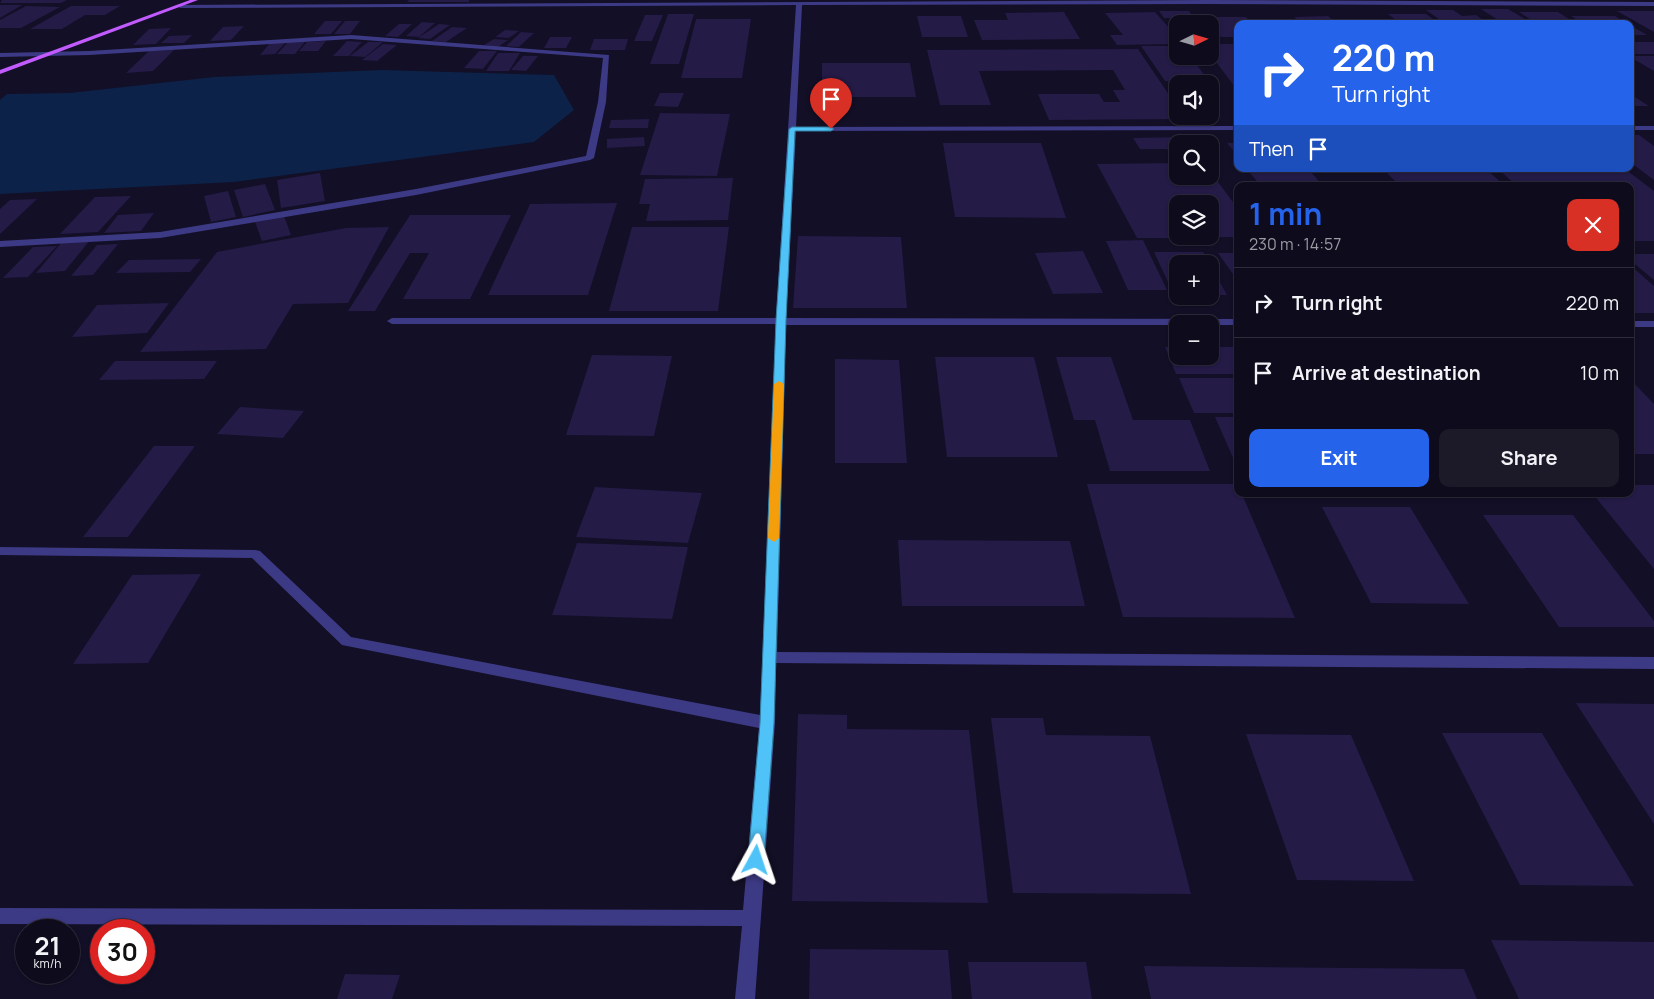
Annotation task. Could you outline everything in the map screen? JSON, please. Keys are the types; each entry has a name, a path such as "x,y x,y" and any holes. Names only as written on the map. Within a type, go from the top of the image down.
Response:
{"main road":[{"path":"0,72 195,0"}],"street":[{"path":"395,5 400,0"},
{"path":"180,6 1208,1 1654,4"},
{"path":"745,999 767,723 781,320 799,4"},
{"path":"0,55 45,55 351,37 607,56 602,102 590,158 406,194 160,235 0,244"},
{"path":"792,129 1234,128"},
{"path":"1634,128 1654,128"},
{"path":"392,321 1234,322"},
{"path":"1634,324 1654,324"},
{"path":"0,551 255,554 347,641 767,723"},
{"path":"769,657 1654,663"},
{"path":"0,916 752,918"}],"water":[{"path":"382,70 554,75 574,110 534,142 234,182 0,194 0,100 7,94 70,93 214,77"}],"building":[{"path":"2,0 67,0 61,3 0,3"},
{"path":"409,0 469,0 469,2 407,2"},
{"path":"0,5 22,5 0,18"},
{"path":"26,6 60,7 21,28 0,28 0,20"},
{"path":"71,6 120,6 105,15 85,15 62,29 30,29"},
{"path":"1481,9 1508,9 1527,20 1498,20"},
{"path":"1426,10 1453,10 1462,16 1476,15 1483,20 1440,20"},
{"path":"1159,11 1189,11 1192,15 1169,15 1169,18 1164,18"},
{"path":"1617,11 1654,11 1654,32 1634,20"},
{"path":"1064,12 1080,39 982,40 974,20 1008,20 1005,13"},
{"path":"1155,12 1169,28 1169,44 1117,45 1110,35 1123,35 1105,13"},
{"path":"1519,12 1558,12 1571,20 1531,20"},
{"path":"668,14 694,14 679,64 650,64"},
{"path":"1388,14 1426,14 1434,20 1396,20"},
{"path":"645,15 663,15 652,41 634,41"},
{"path":"917,16 961,16 968,37 922,37"},
{"path":"1328,16 1333,20 1298,20 1294,17"},
{"path":"1571,16 1615,16 1622,20 1578,20"},
{"path":"1219,17 1246,17 1249,20 1234,20 1234,37 1221,37 1219,35"},
{"path":"696,19 751,19 742,78 681,78"},
{"path":"325,21 342,21 331,34 314,34"},
{"path":"345,21 360,21 350,34 334,34"},
{"path":"422,22 435,23 419,37 406,36"},
{"path":"399,24 412,24 398,37 385,36"},
{"path":"439,24 450,25 430,39 418,38"},
{"path":"244,26 231,40 210,41 223,27"},
{"path":"452,27 467,28 446,42 432,41"},
{"path":"1634,27 1647,35 1634,35"},
{"path":"171,28 156,44 133,45 149,29"},
{"path":"505,30 519,31 509,38 495,37"},
{"path":"521,32 534,33 519,47 506,46"},
{"path":"192,35 184,43 161,43 169,36"},
{"path":"550,37 572,37 566,48 544,48"},
{"path":"494,39 508,40 498,47 484,45"},
{"path":"594,39 628,39 625,50 590,50"},
{"path":"326,41 318,51 299,51 307,42"},
{"path":"347,41 362,42 349,56 333,56"},
{"path":"288,42 305,42 295,54 277,54"},
{"path":"368,42 383,42 365,57 350,56"},
{"path":"1634,42 1654,42 1654,54 1634,54"},
{"path":"270,43 285,43 275,54 260,55"},
{"path":"383,44 397,45 377,61 362,60"},
{"path":"1219,44 1234,44 1234,86 1218,65"},
{"path":"1141,46 1169,46 1169,65 1197,65 1204,75 1169,75 1169,81 1165,81"},
{"path":"1138,49 1169,95 1169,119 1049,120 1038,94 1099,94 1104,102 1120,102 1113,90 1125,90 1113,70 979,71 991,105 940,105 927,50"},
{"path":"174,50 153,71 126,73 149,51"},
{"path":"479,51 497,51 483,69 464,68"},
{"path":"498,53 520,53 509,71 486,71"},
{"path":"523,56 538,56 526,71 511,70"},
{"path":"1634,56 1654,56 1654,71 1634,59"},
{"path":"822,63 910,63 916,97 822,97"},
{"path":"660,93 684,93 678,107 654,106"},
{"path":"1634,97 1649,106 1634,106"},
{"path":"660,113 730,114 717,176 640,175"},
{"path":"649,119 648,128 609,128 611,120"},
{"path":"1634,135 1639,135 1654,146 1654,180 1634,165"},
{"path":"644,137 645,146 607,148 607,139"},
{"path":"1169,137 1169,152 1167,149 1140,149 1133,138"},
{"path":"943,143 1041,143 1066,218 955,217"},
{"path":"1227,143 1234,143 1234,151"},
{"path":"1169,163 1169,185 1219,185 1219,183 1234,204 1234,237 1219,237 1219,195 1169,195 1169,238 1137,238 1097,164"},
{"path":"1311,172 1320,182 1258,182 1250,173"},
{"path":"1386,172 1489,172 1501,182 1396,182"},
{"path":"1501,172 1629,172 1654,191 1654,241 1634,241 1634,182 1513,182"},
{"path":"320,173 325,201 281,208 277,180"},
{"path":"733,178 728,220 646,221 650,204 639,204 645,179"},
{"path":"265,184 275,210 243,217 234,190"},
{"path":"228,191 236,217 211,222 204,196"},
{"path":"131,196 98,232 60,234 95,197"},
{"path":"37,199 0,234 0,209 10,200"},
{"path":"617,203 588,295 488,295 530,204"},
{"path":"154,213 141,231 104,233 118,215"},
{"path":"410,215 511,215 470,299 403,299 429,253 410,253 375,311 348,311"},
{"path":"284,216 291,235 262,241 255,222"},
{"path":"389,227 348,303 293,304 266,349 140,352 217,252 346,228"},
{"path":"632,227 729,227 718,311 609,311"},
{"path":"798,236 901,237 907,308 793,308"},
{"path":"90,240 65,271 36,273 62,242"},
{"path":"1143,240 1167,290 1128,290 1106,241"},
{"path":"118,244 93,275 71,276 97,245"},
{"path":"57,246 28,277 3,278 33,247"},
{"path":"1083,251 1103,293 1053,294 1035,253"},
{"path":"1154,252 1203,252 1205,255 1169,255 1169,284"},
{"path":"1218,253 1234,253 1234,275"},
{"path":"1634,254 1654,254 1654,280 1634,263"},
{"path":"201,259 190,272 116,273 129,260"},
{"path":"1634,268 1654,286 1654,313 1634,313"},
{"path":"1219,280 1227,295 1219,295"},
{"path":"169,303 147,333 72,337 97,305"},
{"path":"1165,347 1169,347 1169,357"},
{"path":"1219,347 1234,347 1234,374 1176,374 1172,365 1219,365"},
{"path":"592,355 672,356 654,436 566,435"},
{"path":"935,357 1034,357 1058,457 947,457"},
{"path":"1056,357 1111,357 1133,420 1190,420 1210,471 1110,471 1095,420 1074,420"},
{"path":"835,359 899,360 907,463 835,463"},
{"path":"115,361 217,361 204,379 99,380"},
{"path":"1179,378 1234,378 1234,413 1194,413"},
{"path":"1634,383 1654,404 1654,454 1634,454"},
{"path":"240,407 304,411 283,438 217,434"},
{"path":"1215,417 1234,417 1234,460"},
{"path":"154,446 195,446 128,537 83,537"},
{"path":"1087,484 1234,484 1234,497 1243,497 1295,618 1123,617"},
{"path":"1634,485 1654,485 1654,569 1595,497 1634,497"},
{"path":"595,487 702,493 688,543 576,537"},
{"path":"1322,507 1410,507 1469,604 1371,603"},
{"path":"1483,515 1573,515 1654,621 1654,627 1559,627"},
{"path":"898,540 1070,541 1085,606 902,606"},
{"path":"577,543 688,547 672,619 552,615"},
{"path":"201,574 148,663 73,664 132,575"},
{"path":"1576,703 1654,704 1654,824"},
{"path":"798,714 847,715 847,729 969,730 988,903 792,901"},
{"path":"991,718 1043,718 1046,735 1150,736 1191,894 1013,893"},
{"path":"1442,733 1542,733 1634,886 1520,885"},
{"path":"1246,734 1351,735 1414,881 1297,880"},
{"path":"1491,940 1654,942 1654,999 1519,999"},
{"path":"810,949 948,950 952,999 809,999"},
{"path":"968,962 1086,962 1092,999 972,999"},
{"path":"1144,966 1464,969 1477,999 1151,999"},
{"path":"345,974 400,975 392,999 337,999"}],"slow traffic":[{"path":"774,538 779,384"}],"route":[{"path":"756,860 767,723 781,320 792,129 831,129"}]}
